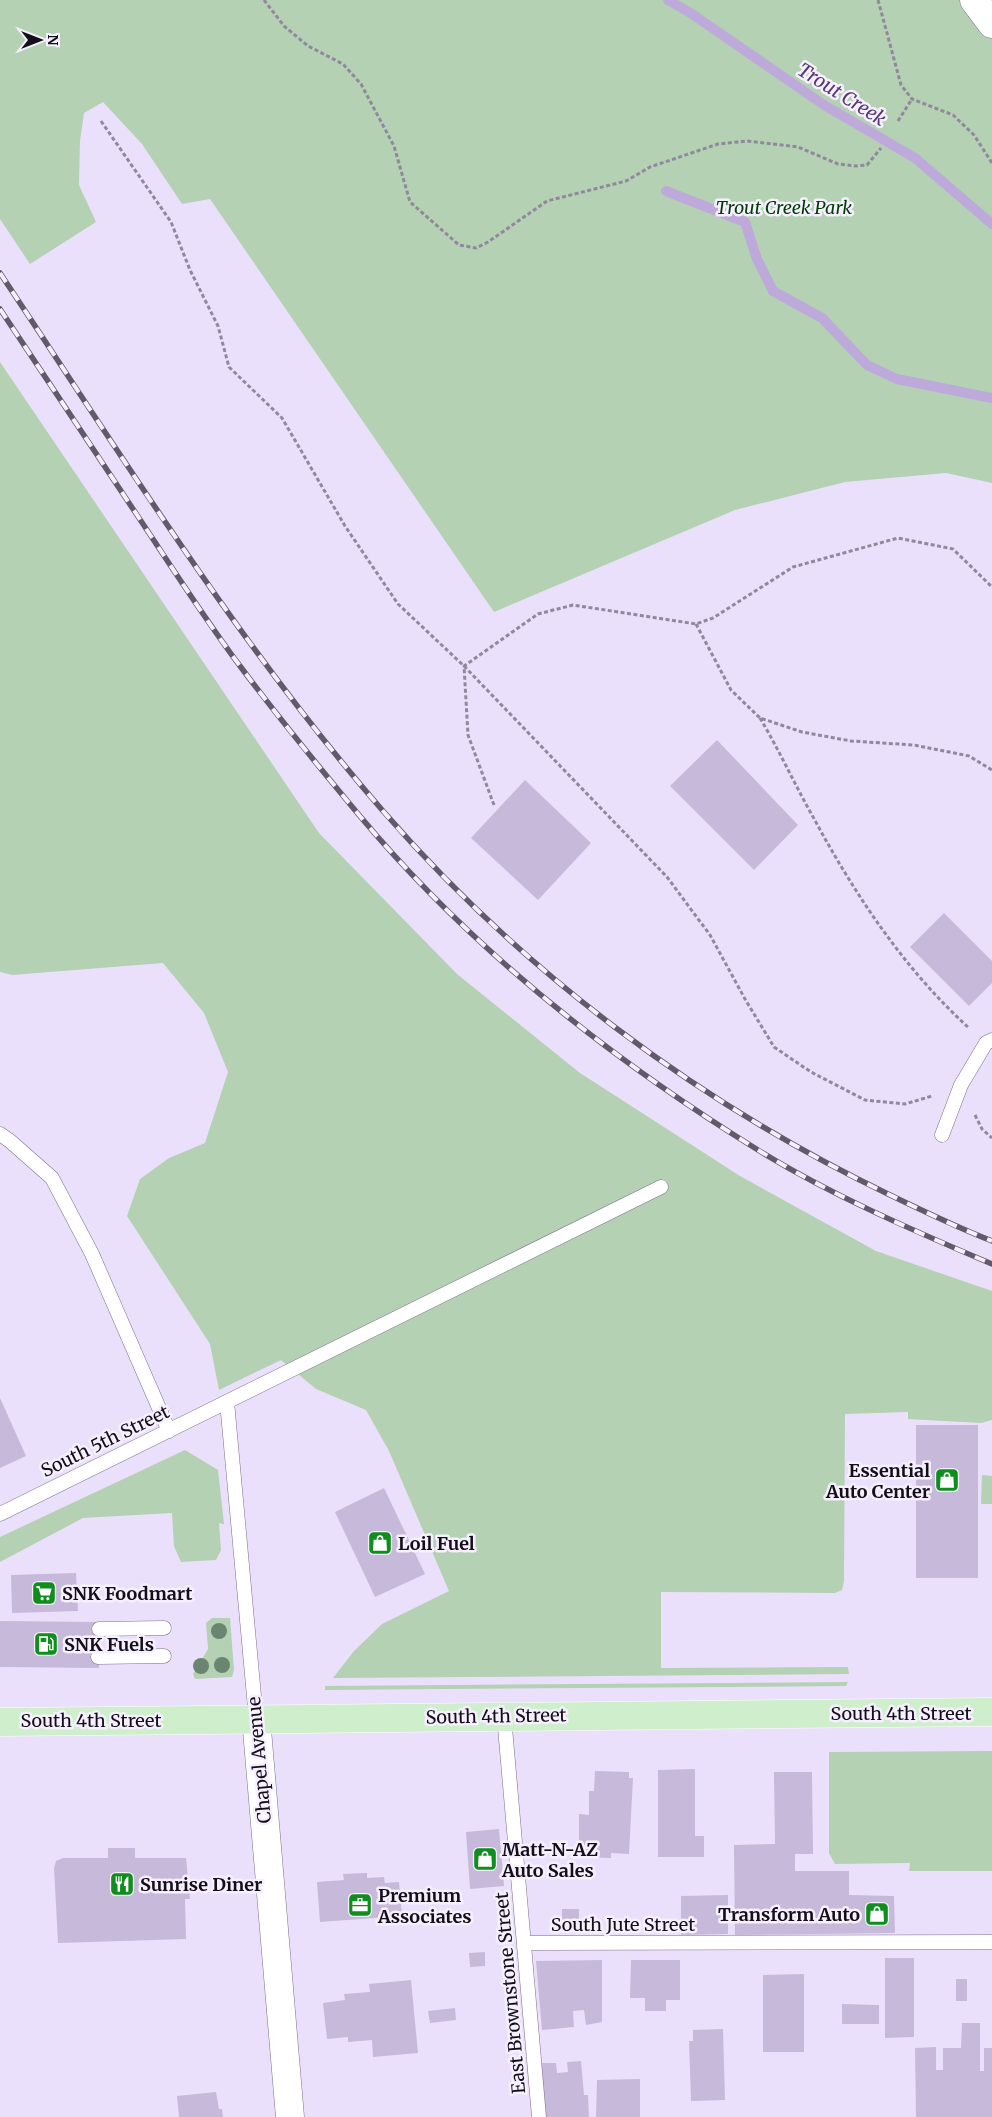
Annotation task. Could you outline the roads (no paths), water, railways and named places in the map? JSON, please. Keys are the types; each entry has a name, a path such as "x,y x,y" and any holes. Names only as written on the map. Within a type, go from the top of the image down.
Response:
{"main road":[{"name":"South 4th Street","path":"0,1722 992,1712"}],"street":[{"path":"974,0 992,24"},
{"name":"Chapel Avenue","path":"256,1718 290,2117"}],"lane":[{"path":"942,1134 961,1085 989,1042"},
{"path":"0,1134 52,1178 92,1254 169,1431"},
{"name":"South 5th Street","path":"0,1514 661,1187"},
{"name":"Chapel Avenue","path":"227,1402 256,1718"},
{"path":"99,1629 164,1628"},
{"path":"98,1657 164,1656"},
{"name":"East Brownstone Street","path":"504,1716 539,2117"},
{"name":"South Jute Street","path":"525,1943 992,1942"}],"waterway":[{"name":"Trout Creek","path":"668,0 692,14 824,105 915,158 992,224"},
{"path":"666,191 745,222 757,259 773,291 822,318 867,365 897,379 992,398"}],"railway":[{"path":"0,273 230,616 330,747 383,811 437,870 494,925 554,978 616,1028 681,1075 748,1118 817,1158 888,1194 992,1241"},
{"path":"0,309 189,594 240,666 359,815 402,864 448,911 495,955 596,1039 703,1115 758,1150 843,1197 992,1264"}],"place":[{"name":"Essential Auto Center","path":"947,1480"},
{"name":"Loil Fuel","path":"380,1543"},
{"name":"SNK Foodmart","path":"44,1593"},
{"name":"SNK Fuels","path":"46,1644"},
{"name":"Matt-N-AZ Auto Sales","path":"485,1859"},
{"name":"Sunrise Diner","path":"122,1884"},
{"name":"Premium Associates","path":"360,1905"},
{"name":"Transform Auto","path":"877,1914"}],"park label":[{"name":"Trout Creek Park","path":"784,207"}]}
